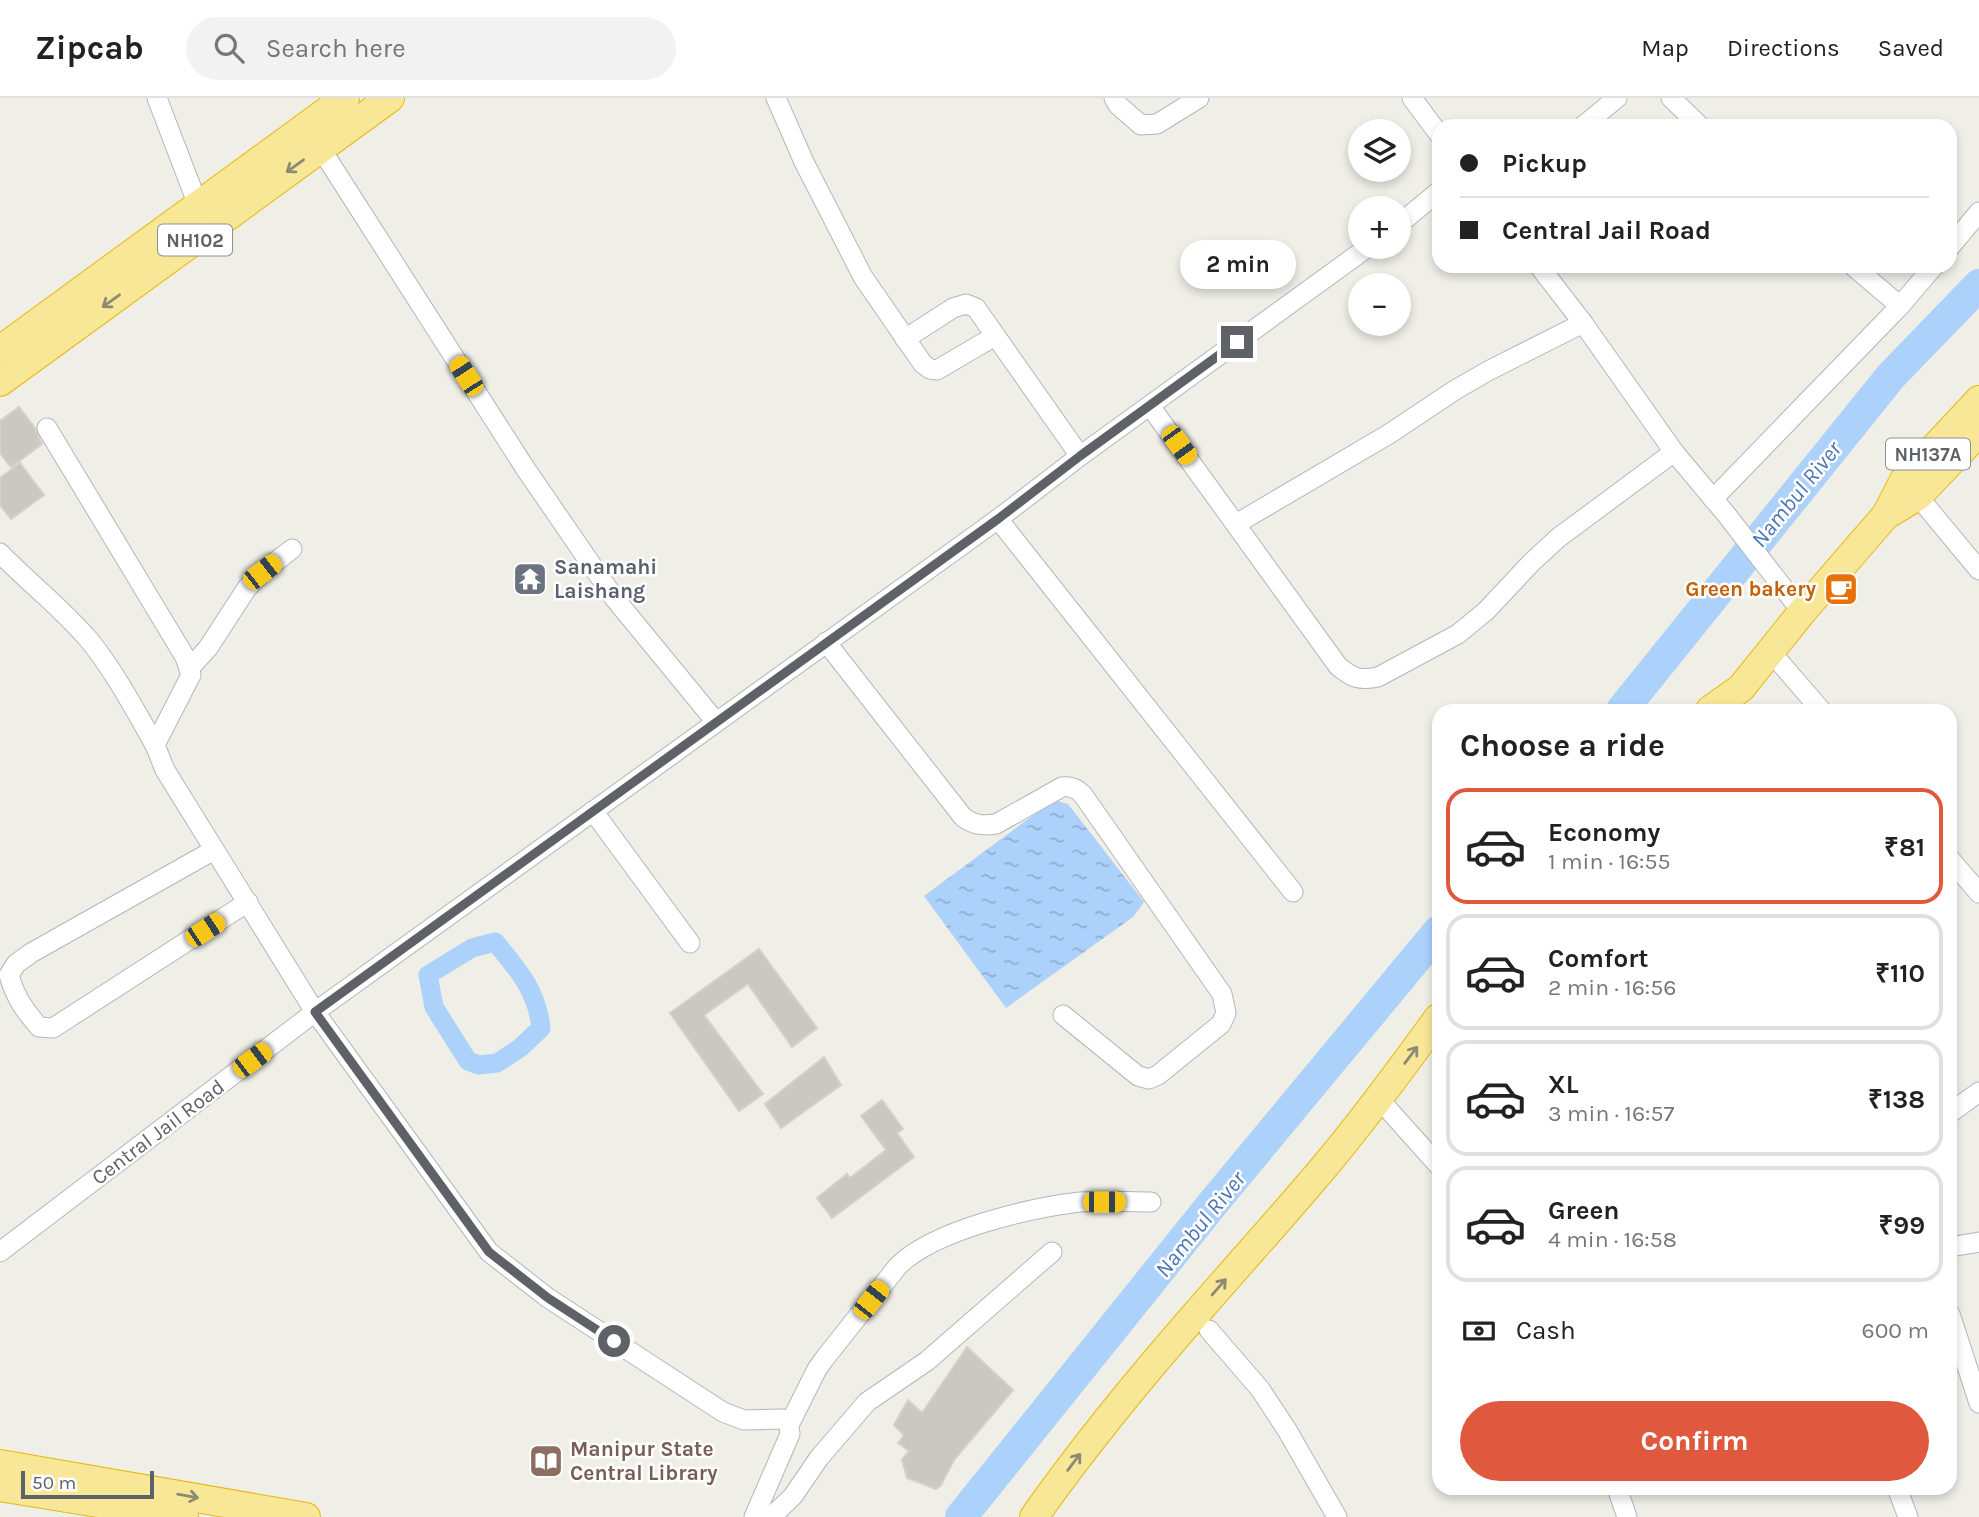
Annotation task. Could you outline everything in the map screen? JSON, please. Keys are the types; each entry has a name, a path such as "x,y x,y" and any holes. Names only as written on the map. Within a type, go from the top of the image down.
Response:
{"highway":[{"name":"NH102","path":"0,382 313,136 345,98"},
{"name":"NH102","path":"0,350 198,205 313,136 390,98"},
{"name":"NH137A","path":"1718,704 1741,688 1802,612 1911,488 1979,400"},
{"name":"NH137A","path":"1911,488 1979,432"},
{"path":"1034,1517 1088,1443 1195,1315 1326,1166 1432,1026"},
{"path":"0,1464 302,1517"},
{"path":"0,1486 184,1517"}],"street":[{"path":"157,98 198,205"},
{"path":"776,98 804,162 863,277 923,364 937,370 995,336"},
{"path":"1114,98 1118,105 1141,125 1157,124 1199,98"},
{"path":"1412,98 1432,125"},
{"path":"1592,119 1617,98"},
{"path":"1671,98 1693,119"},
{"path":"313,136 525,468 607,588 716,722"},
{"path":"1411,214 1432,197"},
{"path":"1957,239 1979,212"},
{"name":"Central Jail Road","path":"0,1252 315,1012 998,519 1080,456 1352,259"},
{"path":"1544,273 1674,452 1802,612"},
{"path":"1861,273 1900,306"},
{"path":"1719,506 1928,273"},
{"path":"905,339 953,307 966,304 976,309 1080,456"},
{"path":"1236,524 1389,435 1488,370 1583,323"},
{"path":"1150,406 1338,666 1355,677 1366,680 1378,677 1458,634 1486,611 1558,538 1674,452"},
{"path":"47,429 185,657 191,675 155,746"},
{"path":"1911,488 1979,570"},
{"path":"998,519 1293,892"},
{"path":"189,669 208,648 247,588 262,572 292,549"},
{"path":"0,553 60,608 90,642 124,692 165,769 315,1012 489,1252 548,1298 723,1412 744,1420 782,1419 789,1425"},
{"path":"826,642 963,817 974,824 996,824 1062,787 1077,789 1222,994 1226,1013 1221,1024 1158,1075 1149,1079 1138,1076 1063,1015"},
{"path":"1770,651 1816,704"},
{"path":"593,811 690,943"},
{"path":"214,850 16,964 9,975 20,1005 39,1027 53,1028 248,902"},
{"path":"1957,867 1979,893"},
{"path":"1957,1108 1979,1091"},
{"path":"1379,1099 1432,1158"},
{"path":"754,1517 790,1434 789,1425 817,1369 908,1256 922,1247 1007,1216 1081,1202 1151,1202"},
{"path":"1957,1246 1979,1242"},
{"path":"771,1517 793,1496 819,1458 867,1402 927,1362 1052,1252"},
{"path":"1209,1330 1260,1389 1337,1517"},
{"path":"1957,1335 1979,1403"},
{"path":"1620,1495 1628,1517"},
{"path":"1900,1495 1908,1517"}],"water":[{"path":"1054,800 1068,804 1144,902 1133,917 1006,1008 924,896"}],"building":[{"path":"19,407 35,428 42,444 11,467 0,453 0,421"},
{"path":"20,463 44,495 11,519 0,505 0,478"},
{"path":"759,949 817,1028 792,1047 748,984 704,1015 763,1094 739,1111 670,1013"},
{"path":"824,1057 841,1085 781,1128 765,1104"},
{"path":"882,1100 903,1129 897,1133 914,1157 832,1218 817,1198 847,1174 850,1178 886,1150 861,1116"},
{"path":"967,1347 1013,1390 954,1460 941,1485 936,1489 907,1478 902,1460 909,1451 898,1443 904,1435 894,1425 908,1400 922,1413"}],"waterway":[{"name":"Nambul River","path":"1627,704 1891,376 1979,285"},
{"name":"Nambul River","path":"961,1517 1214,1202 1432,939"},
{"path":"495,942 519,971 531,992 541,1028 520,1048 497,1063 479,1065 468,1061 434,1007 428,975 472,948 495,942"}],"place":[{"name":"Sanamahi Laishang","path":"530,579"},
{"name":"Green bakery","path":"1841,589"},
{"name":"Manipur State Central Library","path":"546,1461"}],"route":[{"path":"614,1341 548,1298 489,1252 315,1012 998,519 1237,342"}]}
